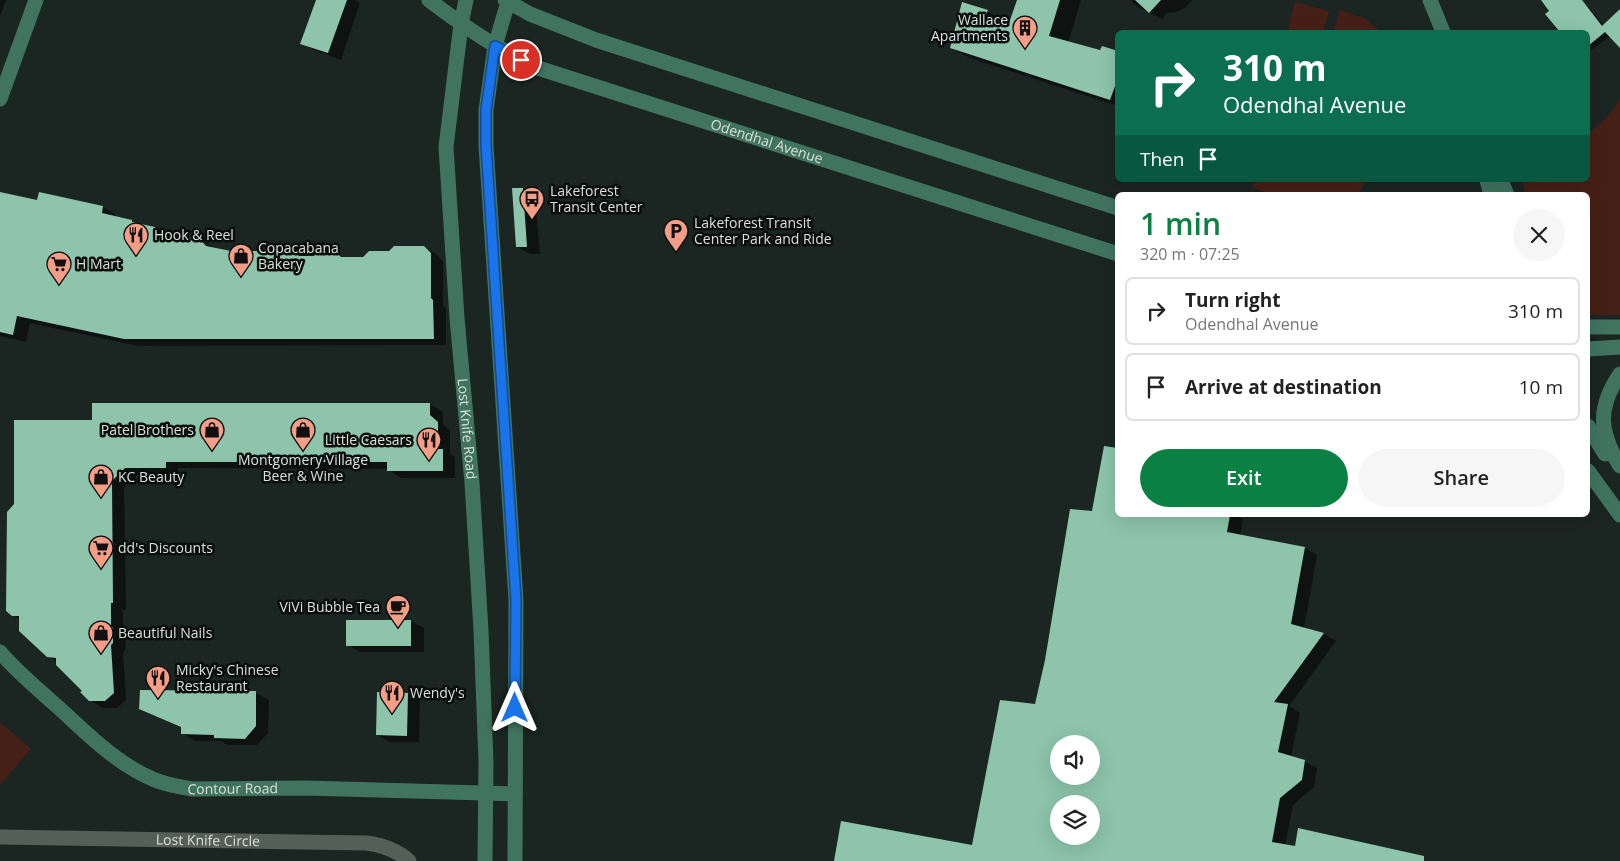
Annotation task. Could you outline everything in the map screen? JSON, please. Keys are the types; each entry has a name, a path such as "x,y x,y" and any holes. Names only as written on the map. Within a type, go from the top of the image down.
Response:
{"street":[{"path":"0,99 36,0"},
{"name":"Odendhal Avenue","path":"429,0 495,46 538,68 1115,253"},
{"name":"Lost Knife Road","path":"466,0 461,24 446,147 481,630 486,793 485,861"},
{"path":"1430,0 1442,30"},
{"path":"515,861 516,600 486,146 486,110 495,46 507,1 530,14 596,40 1115,207"},
{"path":"1590,327 1620,327"},
{"path":"1590,349 1620,347"},
{"path":"1620,374 1609,396 1603,419 1603,430 1607,442 1620,466"},
{"path":"1590,429 1608,458 1620,472"},
{"path":"1590,474 1620,515"},
{"name":"Contour Road","path":"0,652 13,668 103,747 138,771 155,780 174,786 192,789 306,788 515,794"},
{"name":"Lost Knife Circle","path":"0,837 366,843 379,844 409,861"}],"shaded area":[{"path":"1295,2 1329,11 1324,30 1288,30"},
{"path":"1340,10 1364,18 1379,30 1334,30"},
{"path":"1620,98 1620,315 1590,315 1590,192 1525,192 1522,182 1590,182 1590,132 1602,122"},
{"path":"1254,182 1366,182 1359,192 1265,192 1252,188"},
{"path":"0,722 31,749 0,785"}],"building":[{"path":"316,0 347,0 328,53 300,44"},
{"name":"Wallace Apartments","path":"1017,0 1060,0 1049,36 1100,50 1102,46 1115,50 1115,86 1110,100 950,48 962,2 988,10 986,15 1009,23"},
{"path":"1135,0 1161,0 1149,13"},
{"path":"1541,0 1582,0 1602,26 1620,9 1620,48 1605,32 1590,44 1590,30 1558,30 1545,14 1549,11"},
{"path":"512,188 523,188 527,247 516,247"},
{"path":"0,192 37,200 39,192 103,206 102,213 155,227 158,232 200,239 206,246 231,251 292,251 299,256 314,256 320,250 334,250 341,257 363,257 369,251 389,251 394,246 424,246 431,253 431,298 433,300 434,339 124,339 17,316 13,335 0,332"},
{"path":"92,403 430,403 430,415 438,422 438,449 443,449 443,471 387,471 387,462 166,462 166,468 125,468 112,481 113,603 111,603 111,626 113,628 113,643 111,645 114,693 105,701 89,701 80,692 82,691 56,665 56,658 47,657 19,631 19,616 12,616 6,611 7,512 14,504 14,420 92,420"},
{"path":"1104,446 1115,448 1115,517 1230,517 1227,532 1305,547 1291,624 1324,633 1274,702 1288,704 1278,752 1305,760 1302,780 1280,798 1272,842 1295,846 1298,828 1424,856 1424,861 834,861 841,821 972,845 1000,700 1035,704 1045,660 1070,509 1092,511"},
{"path":"346,620 411,620 411,646 346,646"},
{"path":"140,690 256,691 256,726 245,739 214,738 214,735 181,734 181,727 139,709"},
{"name":"Wendy's","path":"377,692 408,693 407,736 376,735"}],"place":[{"name":"Wallace Apartments","path":"1025,49"},
{"name":"Lakeforest Transit Center","path":"532,220"},
{"name":"Lakeforest Transit Center Park and Ride","path":"676,252"},
{"name":"Hook & Reel","path":"136,256"},
{"name":"Copacabana Bakery","path":"241,277"},
{"name":"H Mart","path":"59,285"},
{"name":"Patel Brothers","path":"212,451"},
{"name":"Montgomery Village Beer & Wine","path":"303,451"},
{"name":"Little Caesars","path":"429,461"},
{"name":"KC Beauty","path":"101,498"},
{"name":"dd's Discounts","path":"101,569"},
{"name":"ViVi Bubble Tea","path":"398,628"},
{"name":"Beautiful Nails","path":"101,654"},
{"name":"Micky's Chinese Restaurant","path":"158,699"},
{"name":"Wendy's","path":"392,714"}],"route":[{"path":"515,708 516,600 486,146 486,110 495,46 521,60"}]}
